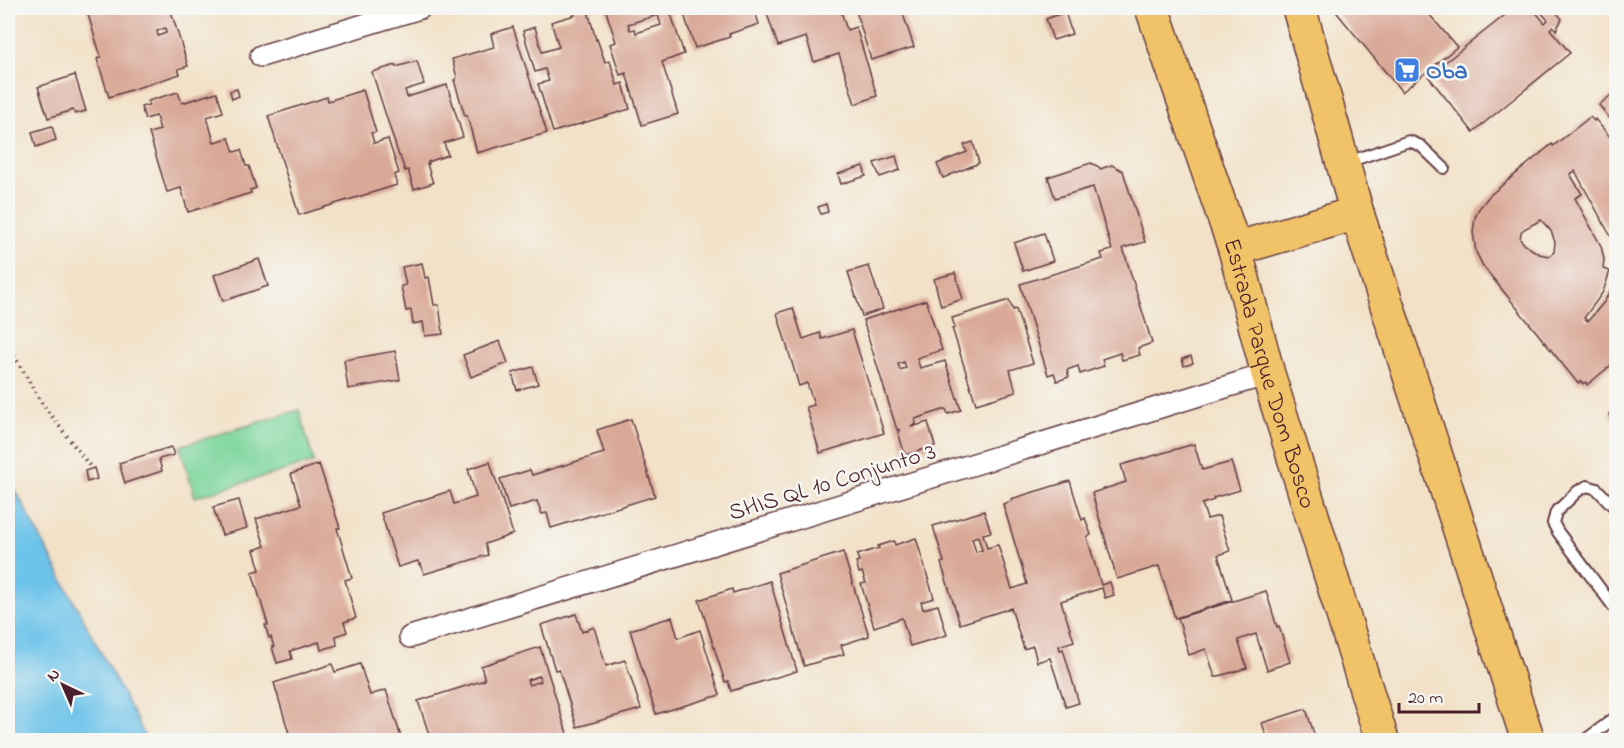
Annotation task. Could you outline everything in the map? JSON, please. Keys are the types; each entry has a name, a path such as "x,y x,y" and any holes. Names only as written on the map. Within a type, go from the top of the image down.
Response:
{"main road":[{"name":"Estrada Parque Dom Bosco","path":"1152,8 1235,249 1268,374 1382,741"},
{"path":"1299,8 1357,213 1528,741"},
{"path":"1235,249 1357,213"}],"street":[{"path":"261,56 420,8"},
{"name":"SHIS QL 10 Conjunto 3","path":"411,637 1268,374"}],"lane":[{"path":"1342,164 1409,141 1421,146 1444,168"},
{"path":"1617,509 1596,489 1587,486 1578,491 1556,512 1553,522 1558,532 1617,610"},
{"path":"1585,741 1617,717"}],"path":[{"path":"8,345 41,402 92,469"}],"green space":[{"path":"299,410 314,462 195,497 180,446"}],"water":[{"path":"8,480 19,497 147,740 8,740"}],"building":[{"path":"86,8 170,8 188,66 178,69 180,74 109,97 97,59 101,57","holes":["165,28 166,33 158,36 157,31"]},
{"path":"572,8 598,8 588,11 596,40 605,62 610,61 617,85 623,83 630,109 553,132 538,84 549,81 545,69 535,72 523,31 535,27 542,52 559,47 551,22 575,15"},
{"path":"605,8 669,8 684,54 662,62 678,114 642,125 626,73 620,75 610,44 616,42","holes":["658,15 661,25 636,33 635,29 630,30 628,24"]},
{"path":"682,8 754,8 759,24 729,34 730,37 695,48"},
{"path":"765,8 840,8 847,30 856,27 877,96 855,104 839,54 814,62 806,37 778,46"},
{"path":"855,8 901,8 914,47 871,60"},
{"name":"Oba","path":"1333,8 1424,8 1457,47 1402,92"},
{"path":"1514,8 1532,8 1545,23 1548,20 1537,8 1553,8 1562,19 1556,30 1553,26 1550,29 1570,53 1473,132 1428,76"},
{"path":"1065,12 1072,34 1053,40 1046,19"},
{"path":"513,27 547,133 477,153 467,115 465,116 454,80 457,77 452,59 494,47 491,34"},
{"path":"417,61 424,84 405,90 407,97 447,85 463,137 444,143 448,155 428,162 433,183 414,189 408,170 405,171 399,156 372,72"},
{"path":"75,75 86,111 75,114 73,110 48,118 38,87"},
{"path":"237,89 239,96 232,99 230,91"},
{"path":"363,90 376,132 371,133 374,143 388,139 399,173 394,175 397,185 299,215 268,116 327,97 328,101"},
{"path":"1616,91 1616,126 1599,105"},
{"path":"178,92 182,103 217,92 223,112 207,117 214,142 229,138 234,152 241,150 256,188 250,190 251,193 188,212 181,188 167,192 149,133 160,130 156,116 145,119 141,107 149,105 148,101"},
{"path":"1590,117 1594,121 1595,119 1616,144 1616,246 1575,171 1570,174 1582,194 1575,198 1601,246 1604,259 1603,269 1610,271 1603,292 1584,318 1588,321 1604,302 1616,276 1616,361 1587,385 1586,382 1583,384 1581,381 1579,383 1576,381 1483,266 1476,252 1473,232 1478,210 1489,196 1552,144 1553,146","holes":["1541,220 1551,231 1555,242 1554,252 1549,256 1539,254 1520,239 1524,229"]},
{"path":"52,126 56,140 36,147 32,132"},
{"path":"973,142 979,163 943,178 937,164 967,152 964,145"},
{"path":"896,156 900,170 880,177 874,163"},
{"path":"1091,163 1100,169 1112,165 1123,171 1145,242 1123,248 1152,343 1138,348 1140,355 1122,360 1120,353 1102,359 1104,366 1080,374 1078,366 1067,370 1069,377 1057,381 1054,373 1048,375 1020,284 1103,259 1101,253 1112,250 1093,187 1055,198 1048,177"},
{"path":"863,166 866,176 841,184 838,174"},
{"path":"826,204 828,212 821,214 818,207"},
{"path":"1044,233 1053,261 1023,271 1014,243"},
{"path":"259,259 268,286 223,301 214,275"},
{"path":"422,263 425,278 429,277 434,305 439,305 443,334 425,336 423,322 413,324 411,310 406,311 401,286 406,285 402,267"},
{"path":"869,266 883,309 862,316 848,272"},
{"path":"955,273 963,299 941,306 934,279"},
{"path":"926,300 942,350 917,358 920,368 945,361 961,410 948,414 946,409 915,419 916,424 912,427 928,422 935,446 905,455 898,432 900,429 897,430 863,320","holes":["904,362 906,368 900,370 898,364"]},
{"path":"1009,300 1013,310 1016,309 1033,363 1010,370 1016,392 976,404 952,329 955,328 952,318"},
{"path":"793,308 803,339 820,333 822,339 852,330 884,433 820,453 806,407 814,405 807,383 799,386 777,313"},
{"path":"500,341 508,363 471,377 463,355"},
{"path":"395,351 400,380 348,389 344,360"},
{"path":"1191,356 1193,363 1184,366 1182,359"},
{"path":"533,367 538,384 517,390 512,373"},
{"path":"1616,408 1616,424 1609,414"},
{"path":"631,419 655,496 551,528 547,513 542,514 537,501 509,509 500,479 530,470 532,475 604,453 597,430"},
{"path":"1194,444 1202,470 1231,462 1240,490 1213,498 1214,500 1202,504 1207,519 1219,516 1230,551 1218,555 1232,600 1175,618 1159,566 1117,579 1092,493 1126,482 1121,465"},
{"path":"171,447 174,455 159,459 162,471 125,483 119,463"},
{"path":"490,462 513,534 485,544 488,555 424,574 418,561 398,567 381,513 450,491 454,504 476,497 468,469"},
{"path":"319,464 340,528 337,528 352,578 345,580 356,618 344,622 347,632 336,636 337,645 321,650 319,642 290,651 292,659 277,663 252,572 260,570 254,550 265,546 256,519 301,505 291,474"},
{"path":"94,468 97,479 87,482 85,471"},
{"path":"1070,481 1082,520 1085,518 1091,535 1087,537 1101,585 1110,582 1114,595 1105,598 1102,588 1061,601 1074,641 1059,646 1060,650 1063,649 1079,703 1066,707 1050,658 1037,662 1033,646 1024,649 1011,608 960,624 941,563 944,562 933,526 984,511 991,532 983,534 987,548 998,545 1012,589 1027,584 1003,504 1012,501 1011,499","holes":["978,536 982,550 976,552 972,538"]},
{"path":"239,500 247,528 222,535 213,507"},
{"path":"916,538 934,598 921,602 923,609 938,605 947,635 910,646 902,618 874,627 861,584 866,583 862,572 859,573 856,562 859,561 857,555 879,548 878,546 894,541 895,545"},
{"path":"843,552 869,636 841,645 844,654 804,666 777,573"},
{"path":"770,581 797,671 731,691 728,681 725,682 699,600 732,589 733,593"},
{"path":"1266,591 1290,662 1267,670 1256,634 1238,640 1247,668 1215,677 1206,649 1189,655 1178,618"},
{"path":"576,614 582,632 594,627 606,666 625,660 641,709 577,727 559,669 555,670 541,625"},
{"path":"672,617 678,638 700,630 720,695 656,714 630,630"},
{"path":"540,647 569,740 431,740 418,701 485,680 481,666","holes":["539,676 541,681 529,685 527,680"]},
{"path":"332,664 335,672 360,664 370,695 386,690 402,740 291,740 274,683"},
{"path":"1306,709 1316,740 1268,740 1262,723"}],"place":[{"name":"Oba","path":"1407,70"}]}
